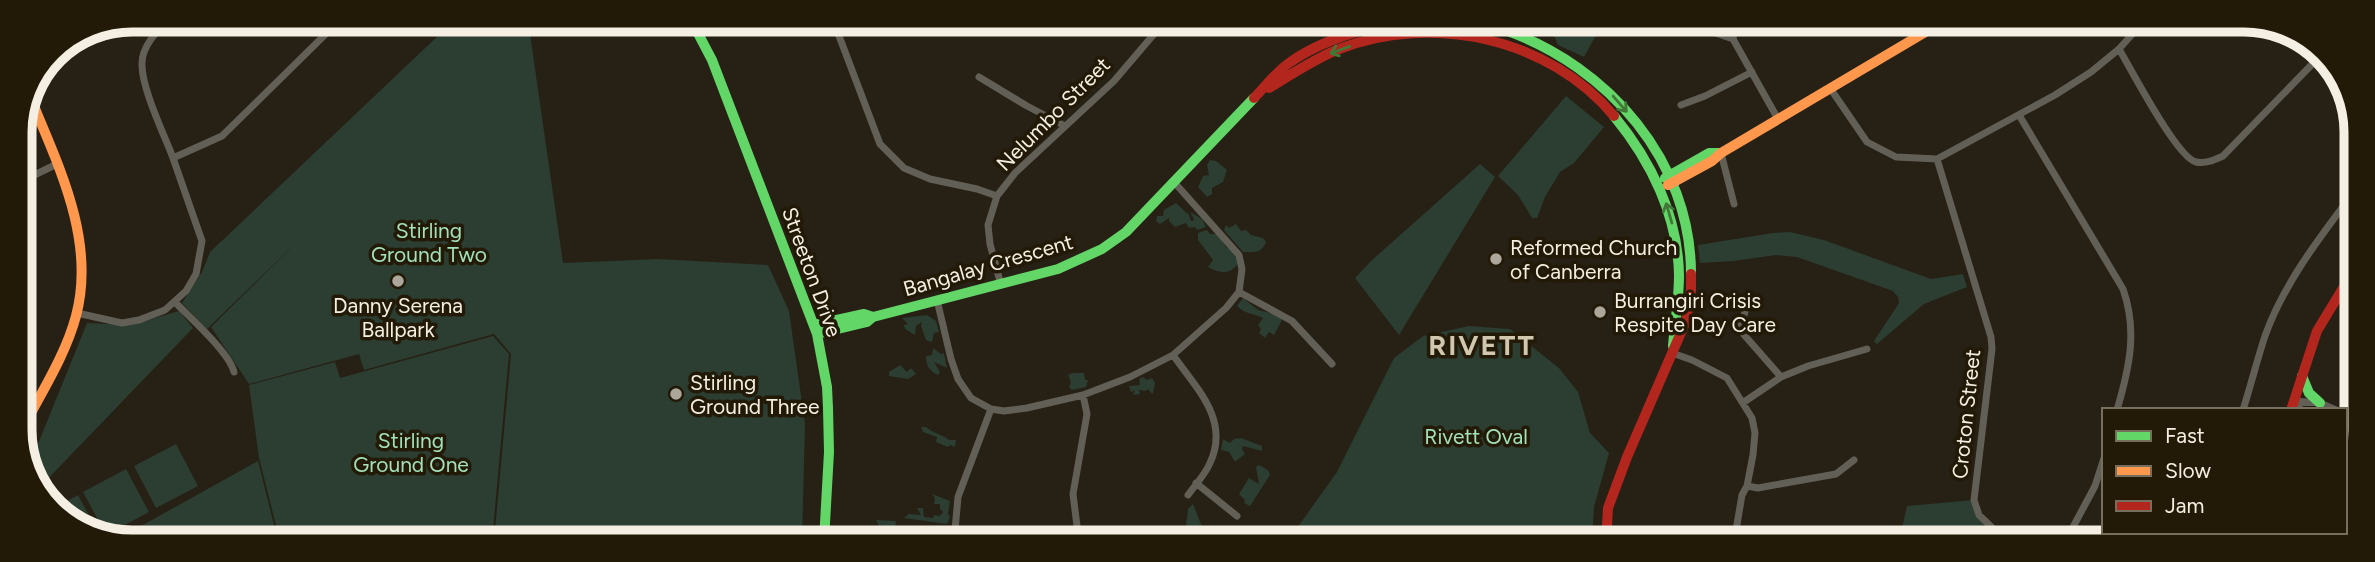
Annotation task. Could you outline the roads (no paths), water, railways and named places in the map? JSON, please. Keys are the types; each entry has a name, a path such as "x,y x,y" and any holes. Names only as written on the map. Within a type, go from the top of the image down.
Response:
{"street":[{"path":"77,313 122,323 153,316 175,302 187,290 201,259 202,241 148,91 141,64 146,45 158,32"},
{"path":"173,158 222,136 328,32"},
{"name":"Streeton Drive","path":"691,32 713,67 815,329 827,387 829,452 825,530"},
{"name":"Streeton Drive","path":"697,32 713,67"},
{"path":"838,32 880,144 904,168 930,179 997,196"},
{"name":"Nelumbo Street","path":"1002,285 992,254 988,225 997,196 1015,173 1114,81 1156,32"},
{"name":"Bangalay Crescent","path":"815,329 867,321 873,317 1002,285 1081,261 1109,246 1157,202 1288,63 1338,37 1355,32"},
{"path":"1387,32 1388,37"},
{"name":"Bangalay Crescent","path":"1258,94 1320,58 1350,46 1388,37 1432,32 1477,35 1548,61 1602,102 1642,152 1660,185 1679,262 1672,353"},
{"name":"Bangalay Crescent","path":"1510,32 1569,60 1610,92 1654,145 1672,179 1688,240 1691,291 1686,321 1627,457 1608,508 1607,530"},
{"path":"1715,32 1733,38"},
{"path":"1734,32 1733,38 1778,119"},
{"path":"1660,185 1712,161 1721,153 1925,32"},
{"path":"1830,88 1867,142 1896,157 1937,159 2055,95 2091,72 2134,32"},
{"path":"2119,48 2169,134 2186,156 2195,162 2209,162 2223,156 2315,62"},
{"path":"1681,105 1752,72"},
{"path":"979,77 1065,126"},
{"path":"32,411 60,356 77,313 83,256 79,233 57,164 35,108"},
{"path":"2019,115 2123,289 2131,324 2129,366 2118,408"},
{"path":"1721,153 1734,204"},
{"name":"Croton Street","path":"1937,159 1991,337 1992,349 1974,500 1979,515 1995,530"},
{"path":"32,176 57,164"},
{"path":"937,300 958,379 971,398 991,409 1004,411 1027,408 1083,395 1130,377 1173,355 1226,308 1239,292 1242,269 1239,255 1174,182"},
{"path":"2244,408 2266,335 2278,310 2303,260 2344,205"},
{"path":"2320,404 2295,407 2317,331 2344,286"},
{"path":"1239,292 1292,321 1332,363"},
{"path":"175,302 214,343 233,366 234,372"},
{"path":"1746,309 1739,329 1781,377"},
{"path":"1744,402 1781,377 1808,366 1867,349"},
{"path":"1672,353 1727,377 1752,418 1755,433 1747,486 1742,495 1736,530"},
{"path":"1173,355 1211,409 1219,435 1210,464 1188,495"},
{"path":"2302,376 2309,393 2320,404 2331,408"},
{"path":"1078,530 1073,494 1087,414 1083,395"},
{"path":"955,530 958,497 991,409"},
{"path":"1747,486 1758,488 1836,474 1854,460"},
{"path":"2071,530 2095,486 2102,464"},
{"path":"1196,483 1237,516"}],"place":[{"name":"Reformed Church of Canberra","path":"1496,259"},
{"name":"Danny Serena Ballpark","path":"398,281"},
{"name":"Burrangiri Crisis Respite Day Care","path":"1600,312"},
{"name":"Stirling Ground Three","path":"676,394"}],"district":[{"name":"RIVETT","path":"1482,345"}],"park label":[{"name":"Stirling Ground Two","path":"429,242"},
{"name":"Rivett Oval","path":"1476,436"},
{"name":"Stirling Ground One","path":"411,452"}]}
